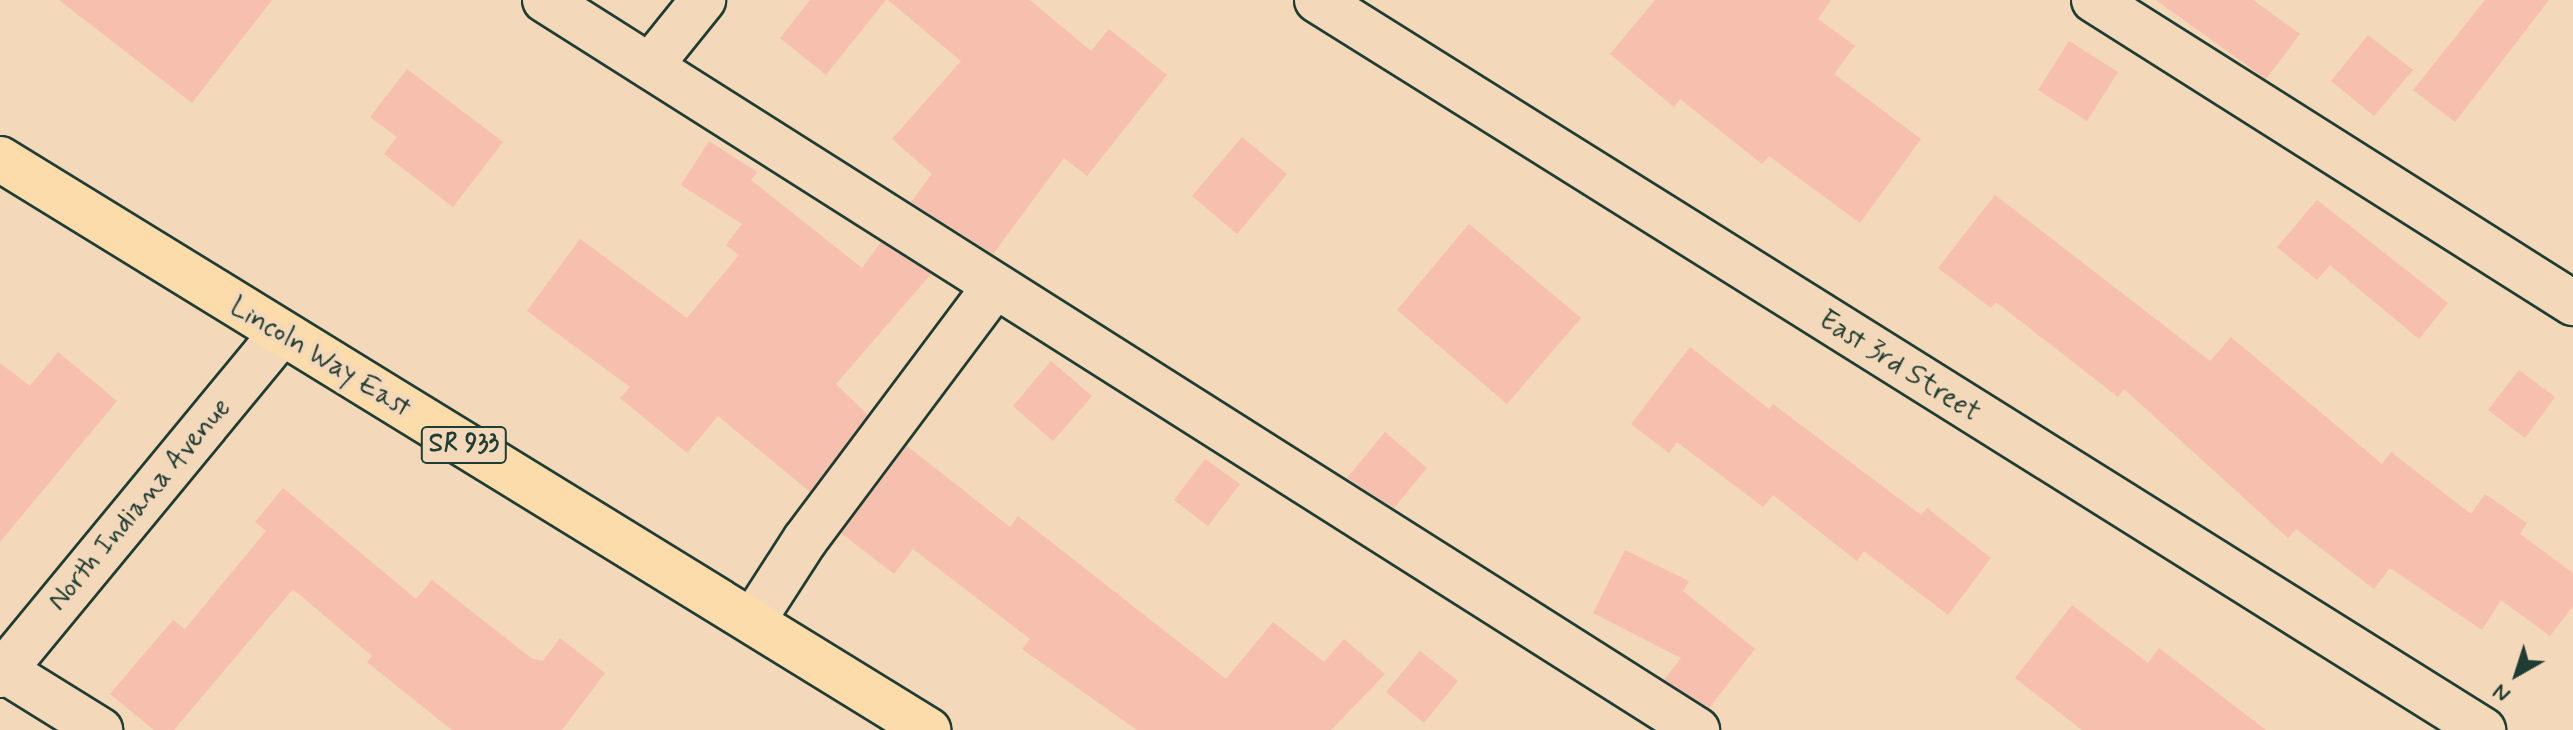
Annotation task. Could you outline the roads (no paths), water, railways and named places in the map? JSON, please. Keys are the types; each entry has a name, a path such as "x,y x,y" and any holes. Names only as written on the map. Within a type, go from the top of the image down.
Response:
{"main road":[{"name":"Lincoln Way East","path":"0,159 280,335 754,619 917,727"}],"street":[{"path":"545,0 993,289 1697,730"},
{"path":"650,66 703,0"},
{"name":"East 3rd Street","path":"1317,0 2483,730"},
{"path":"2094,0 2573,303"},
{"path":"754,619 805,540 993,289"},
{"name":"North Indiana Avenue","path":"1,671 280,335"},
{"path":"1,671 100,730"}]}
